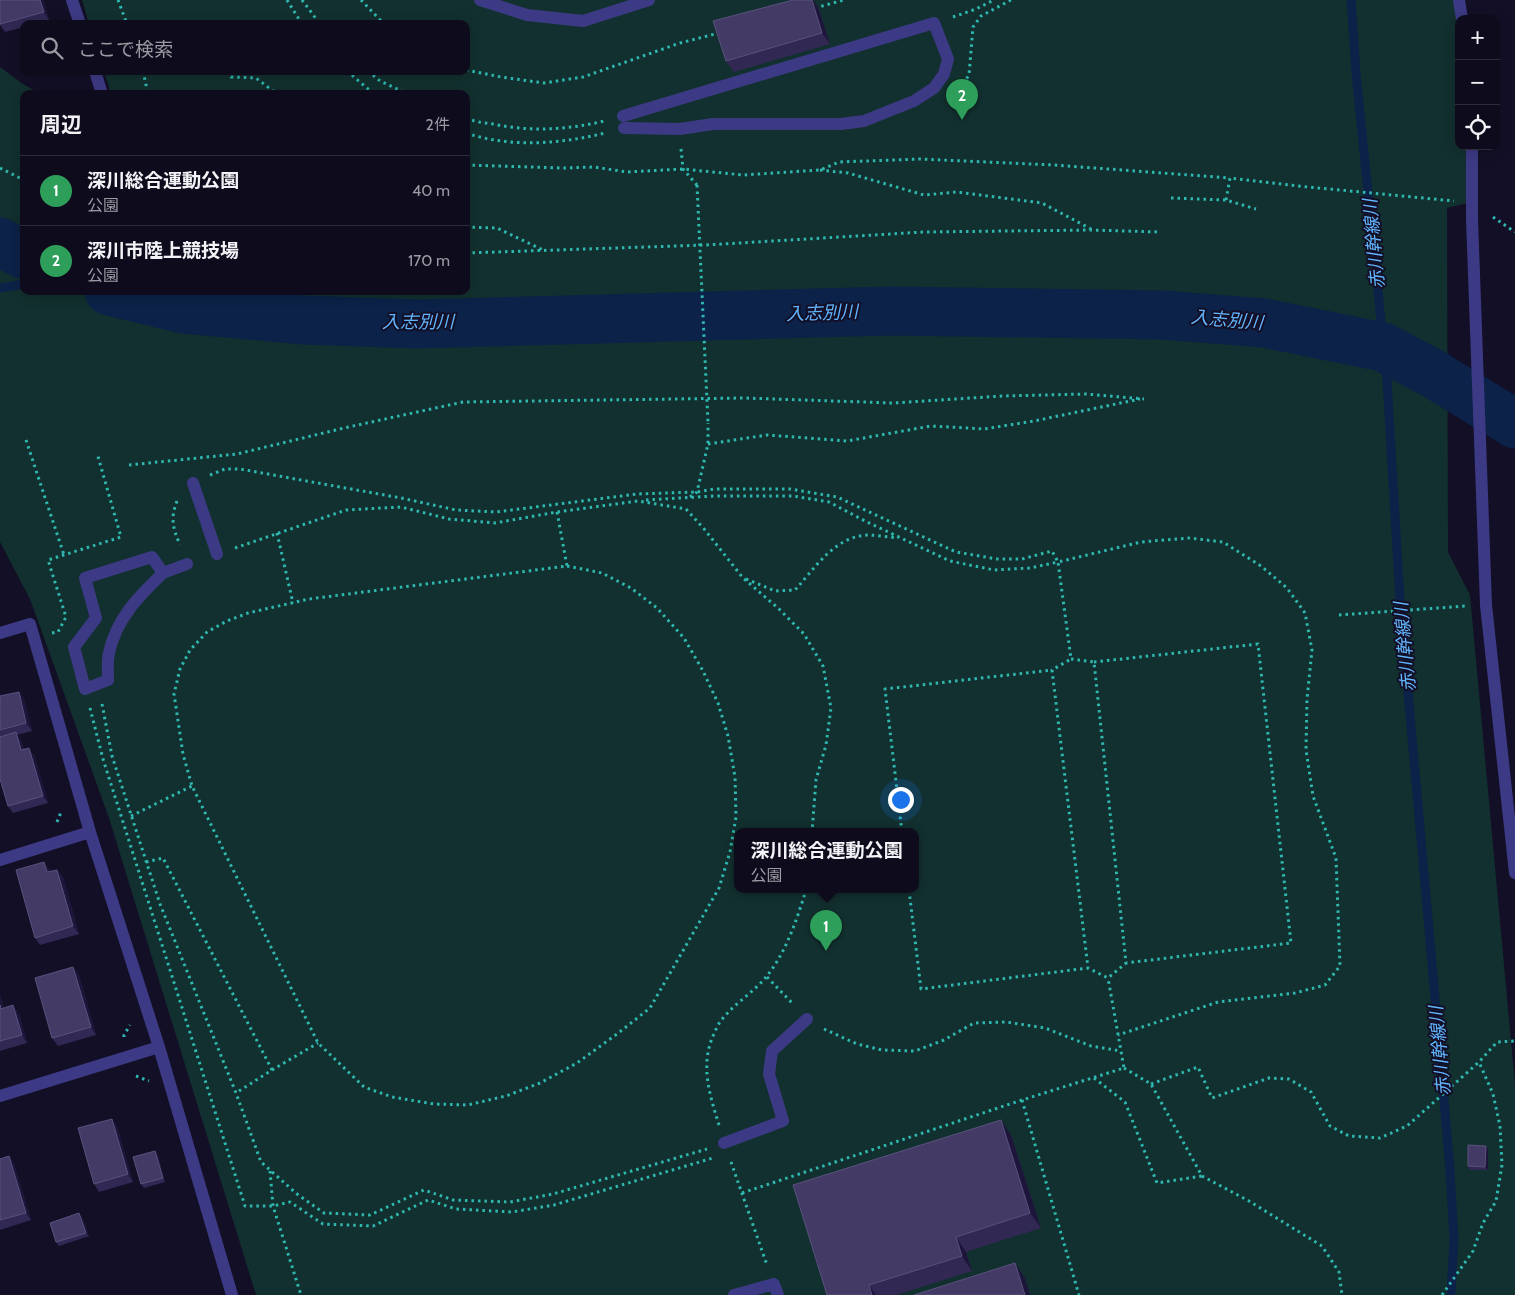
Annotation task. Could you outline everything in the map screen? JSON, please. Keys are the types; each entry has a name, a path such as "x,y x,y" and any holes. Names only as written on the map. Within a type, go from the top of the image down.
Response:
{"street":[{"path":"72,0 79,20"},
{"path":"480,0 527,15 582,21 649,0"},
{"path":"1459,0 1461,15"},
{"path":"934,23 948,59 944,74 934,88 914,102 864,121 841,124 713,124 680,129 624,122 934,23"},
{"path":"96,75 101,90"},
{"path":"1472,150 1472,219 1486,605 1515,873"},
{"path":"193,482 216,554"},
{"path":"163,573 152,557 85,578 96,618 74,647 85,688 108,680 108,654 117,630 133,603 163,573 187,564"},
{"path":"0,633 30,624 90,832 159,1047 232,1295"},
{"path":"0,860 90,832"},
{"path":"726,1148 783,1121 769,1074 772,1051 807,1019"},
{"path":"0,1096 159,1047"},
{"path":"734,1295 776,1290"}],"path":[{"path":"118,0 126,20"},
{"path":"287,0 300,20"},
{"path":"302,0 317,20"},
{"path":"361,0 380,20"},
{"path":"809,9 844,0"},
{"path":"934,23 976,9 994,0"},
{"path":"470,71 544,82 583,77 680,43 720,32"},
{"path":"144,75 147,90"},
{"path":"229,75 230,77 256,78 272,90"},
{"path":"352,75 369,90"},
{"path":"372,75 380,82 399,90"},
{"path":"470,119 507,127 549,130 624,122"},
{"path":"681,143 683,169 697,185 708,422 708,444 697,492 690,498"},
{"path":"820,170 839,162 919,159 1054,165 1230,178 1472,202"},
{"path":"470,165 594,167 627,172 683,169 743,175 820,170 848,173 924,195 957,192 1042,203 1091,230"},
{"path":"0,168 20,178"},
{"path":"1226,200 1230,178"},
{"path":"1171,198 1226,200 1256,209"},
{"path":"470,227 497,228 544,251"},
{"path":"470,253 706,245 924,232 1091,230 1159,232"},
{"path":"129,465 237,454 463,402 744,398 893,403 1002,396 1086,394 1144,398 1034,421 984,429 931,426 847,441 767,435 708,444"},
{"path":"26,440 64,555"},
{"path":"34,637 58,632 66,616 48,560 121,537 97,453"},
{"path":"187,564 173,529 172,514 176,501 193,482 225,469 240,469 402,498 456,510 496,512 637,494 697,492 714,489 790,490 837,497 956,552 997,559 1022,559 1052,551 1058,562 1070,659"},
{"path":"216,554 346,510 401,507 449,519 495,523 638,501 714,496 793,496 829,502 950,561 994,570 1030,568 1140,542 1189,538 1223,542 1261,566 1287,588 1305,613 1312,650 1307,699 1306,750 1313,796 1336,858 1340,966 1325,985 1294,993 1218,1002 1118,1035"},
{"path":"638,501 686,509 743,578 778,608 804,634 823,666 830,708 826,746 816,780 812,828"},
{"path":"557,512 566,566"},
{"path":"277,533 293,603"},
{"path":"743,578 775,591 795,590 827,554 842,541 866,535 901,538"},
{"path":"734,828 736,817 734,778 728,736 718,703 703,671 684,638 650,603 631,588 602,573 566,566 293,603 248,614 228,621 207,632 190,650 180,669 174,694 180,739 192,786 318,1043 364,1087 392,1097 434,1104 468,1105 506,1096 540,1084 585,1057 617,1034 650,1008 719,888 730,852 734,829"},
{"path":"1339,615 1486,605"},
{"path":"902,828 885,689 1052,670 1070,659 1094,662 1258,644 1291,943 1126,963 1108,978"},
{"path":"1094,662 1126,963"},
{"path":"1052,670 1088,968"},
{"path":"98,684 112,756 160,904 236,1093 261,1162 297,1194 324,1212 370,1215 424,1190 453,1200 510,1202 553,1194 726,1148"},
{"path":"85,688 103,759 245,1206 273,1206 290,1202 323,1224 373,1226 428,1200 456,1209 512,1212 554,1205 726,1148"},
{"path":"131,816 192,786"},
{"path":"146,862 163,858 272,1070"},
{"path":"776,1290 726,1148 711,1098 706,1072 709,1046 719,1023 767,977 798,917 805,893"},
{"path":"909,893 921,989 1088,968 1108,978"},
{"path":"767,977 807,1019 857,1044 882,1050 915,1051 944,1040 974,1023 1006,1022 1045,1028 1091,1046 1121,1050"},
{"path":"1108,978 1124,1068"},
{"path":"1151,1084 1198,1067 1212,1098 1270,1078 1289,1079 1311,1092 1330,1126 1349,1136 1380,1138 1406,1126 1479,1062 1497,1042 1515,1041"},
{"path":"236,1093 318,1043"},
{"path":"1442,1295 1473,1251 1484,1223 1496,1201 1502,1165 1500,1126 1493,1094 1479,1062"},
{"path":"742,1193 1124,1068 1151,1084 1202,1176 1249,1201 1322,1246 1339,1272 1342,1295"},
{"path":"1094,1078 1125,1102 1156,1183 1202,1176"},
{"path":"1022,1100 1079,1295"},
{"path":"270,1170 273,1206 301,1295"}],"green space":[{"path":"82,0 1459,0 1459,15 1455,15 1455,150 1472,150 1472,202 1447,208 1448,552 1470,595 1515,1084 1515,1295 256,1295 109,818 30,599 0,542 0,67 34,90 20,90 20,295 470,295 470,90 110,90 105,75 470,75 470,20 88,20"}],"building":[{"path":"0,0 40,0 44,12 0,24"},
{"path":"793,0 812,0 822,33 726,61 713,21"},
{"path":"19,692 26,723 0,730 0,696"},
{"path":"16,732 21,750 29,748 43,796 8,806 0,779 0,737"},
{"path":"44,862 47,872 57,870 73,926 35,938 16,870"},
{"path":"73,967 91,1027 52,1038 35,978"},
{"path":"0,1005 1,1009 13,1005 22,1035 0,1041"},
{"path":"112,1119 128,1174 94,1184 78,1128"},
{"path":"1001,1120 1030,1213 956,1237 962,1256 869,1285 872,1295 827,1295 793,1185"},
{"path":"1468,1145 1486,1146 1485,1167 1468,1166"},
{"path":"155,1151 163,1178 141,1184 133,1157"},
{"path":"9,1156 26,1213 0,1220 0,1159"},
{"path":"79,1213 86,1233 56,1242 50,1223"},
{"path":"1015,1263 1025,1295 914,1295"}],"waterway":[{"name":"赤川幹線川","path":"1351,0 1356,73 1387,381 1400,601 1449,1157 1454,1238 1451,1295"},
{"name":"入志別川","path":"0,242 20,253"},
{"path":"0,288 20,285"},
{"name":"入志別川","path":"125,295 183,309 304,320 416,324 890,311 1163,315 1264,323 1383,347 1432,373 1515,424"}],"place":[{"name":"深川市陸上競技場","path":"962,120"},
{"name":"深川総合運動公園","path":"826,951"}]}
